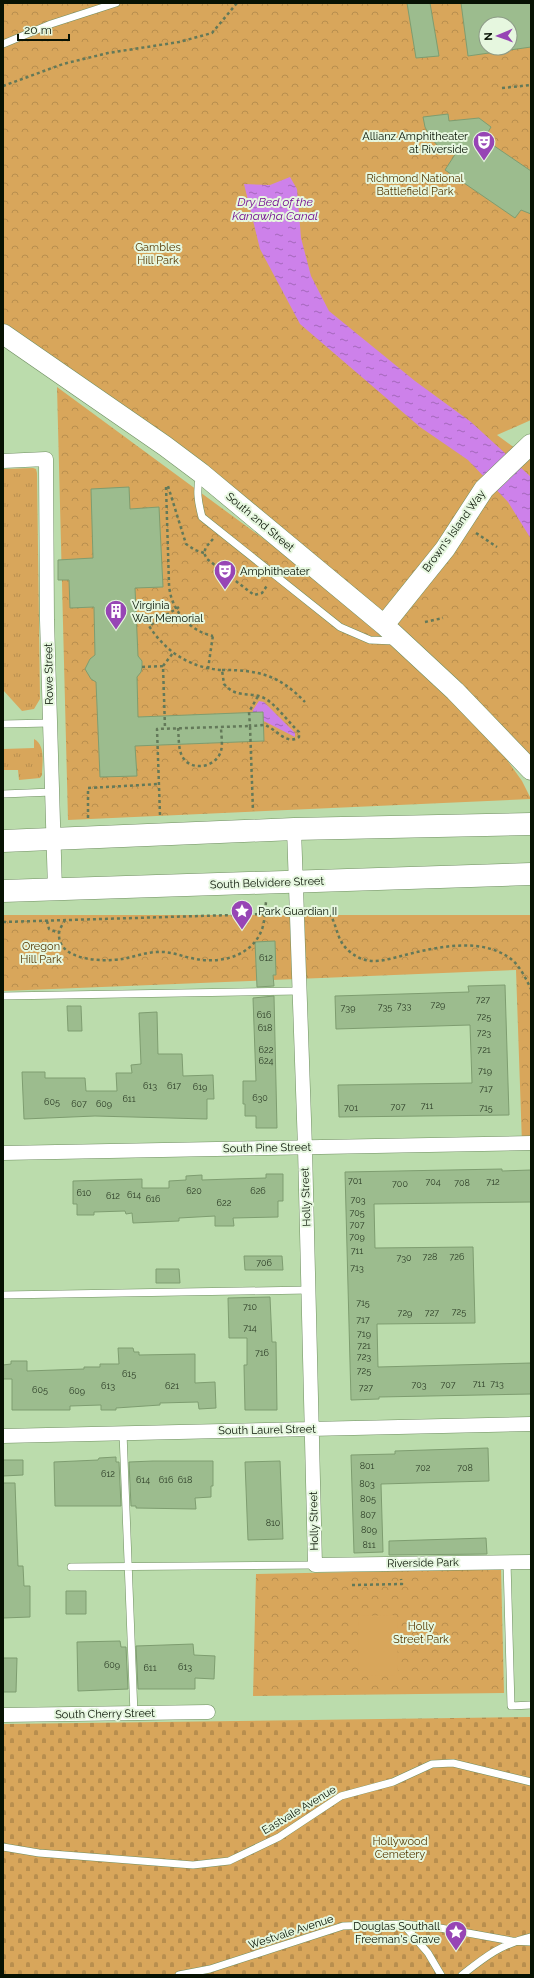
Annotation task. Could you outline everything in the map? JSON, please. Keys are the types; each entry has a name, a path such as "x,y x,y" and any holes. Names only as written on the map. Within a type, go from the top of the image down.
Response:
{"main road":[{"path":"3,841 294,829 524,824"},
{"name":"South Belvidere Street","path":"3,891 531,874"}],"street":[{"name":"South 2nd Street","path":"3,334 165,446 201,473 402,641 455,691 531,770"},
{"name":"Brown's Island Way","path":"384,625 444,549 484,488 527,447"},
{"name":"Rowe Street","path":"3,460 46,459 50,723 55,890"},
{"name":"Holly Street","path":"294,829 305,1148 316,1565"},
{"name":"South Pine Street","path":"3,1153 531,1143"},
{"name":"South Laurel Street","path":"3,1436 531,1424"},
{"name":"Riverside Park","path":"316,1565 531,1562"},
{"name":"South Cherry Street","path":"3,1715 208,1712"}],"lane":[{"path":"3,44 52,24 116,3"},
{"path":"201,473 197,486 198,502 202,517 340,627 370,640 402,641"},
{"path":"3,724 50,723"},
{"path":"3,794 52,792"},
{"path":"3,996 299,991"},
{"path":"3,1296 309,1290"},
{"path":"123,1433 134,1714"},
{"path":"507,1562 512,1706 531,1705"},
{"path":"71,1567 316,1565"},
{"name":"Eastvale Avenue","path":"3,1847 38,1853 193,1865 229,1861 279,1837 341,1796 393,1782 432,1764 453,1763 531,1782"},
{"path":"403,1924 428,1953 441,1975"},
{"name":"Westvale Avenue","path":"179,1975 210,1969 343,1926 403,1924 440,1928 512,1941 531,1942"},
{"path":"462,1975 496,1950 512,1941 531,1936"}],"path":[{"path":"3,86 63,64 108,53 180,42 212,33 237,3"},
{"path":"502,88 531,85"},
{"path":"204,553 195,550 186,544 168,486 166,486 169,592 177,608 192,627 213,636 208,669"},
{"path":"473,530 497,547"},
{"path":"219,531 206,547 204,553 207,559 254,596 262,593 275,576"},
{"path":"177,608 149,626 172,653 197,667 261,673 277,679 292,688 305,702"},
{"path":"425,622 443,618"},
{"path":"165,728 163,666 172,653"},
{"path":"142,667 163,666"},
{"path":"160,819 157,729 264,725 288,739 295,740 299,737 299,732 267,699 258,696 236,694 229,690 224,684 222,670"},
{"path":"254,816 249,712 258,696"},
{"path":"178,728 182,756 191,764 202,766 209,765 219,757 221,750 221,726"},
{"path":"88,822 88,788 159,784"},
{"path":"65,920 59,933 62,945 68,952 79,957 115,960 162,952 198,960 223,960 245,951 253,944 263,927 266,901"},
{"path":"323,912 331,916 339,940 344,947 360,958 382,961 430,949 463,946 483,947 498,952 511,959 522,973 531,989"},
{"path":"3,922 265,914"},
{"path":"47,920 49,929 59,933"},
{"path":"352,1586 402,1584 402,1579 395,1579"},
{"path":"352,1581 373,1580"}],"green space":[{"name":"Gambles Hill Park","path":"3,3 531,3 531,420 497,435 531,460 531,770 384,625 3,334"},
{"path":"57,387 310,573 376,627 483,726 522,781 531,799 68,820"},
{"path":"3,469 36,469 37,473 40,699 34,709 22,711 3,690"},
{"path":"34,739 38,742 42,750 42,775 40,778 19,780 18,770 3,770 3,749 34,748"},
{"name":"Oregon Hill Park","path":"3,915 531,915 531,1143 522,1144 516,970 3,991"},
{"name":"Holly Street Park","path":"501,1569 504,1693 253,1696 256,1574"},
{"path":"397,1615 398,1675 359,1676 358,1616"},
{"name":"Hollywood Cemetery","path":"531,1717 531,1975 3,1975 3,1724"}],"water":[{"name":"Dry Bed of the Kanawha Canal","path":"290,177 297,189 301,238 311,276 329,311 415,381 471,422 531,477 531,539 508,502 468,460 420,427 300,324 260,249 244,184 270,185"},
{"path":"259,701 264,702 295,733 295,737 252,715 253,710"}],"building":[{"path":"407,3 430,3 439,56 416,58"},
{"path":"461,3 531,3 531,47 518,49 518,16 478,16 478,55 468,56"},
{"name":"Allianz Amphitheater at Riverside","path":"448,114 449,121 479,118 491,127 484,139 531,171 531,214 521,210 515,218 445,170 456,153 439,147 430,137 425,127 423,117"},
{"name":"Virginia War Memorial","path":"129,487 130,509 159,507 163,587 135,588 138,656 142,661 141,672 137,677 138,717 263,712 264,741 135,746 137,776 100,777 96,682 91,679 85,669 90,659 95,655 94,607 70,608 69,580 58,580 58,560 93,558 91,489"},
{"path":"275,941 276,975 273,975 274,986 257,987 255,942"},
{"path":"505,985 509,1115 339,1117 338,1085 472,1083 470,1025 336,1029 335,996 469,992 468,986"},
{"path":"274,996 277,1128 256,1128 256,1116 245,1116 245,1104 243,1104 243,1081 256,1081 253,998"},
{"path":"67,1006 81,1006 82,1031 68,1031"},
{"path":"157,1012 158,1054 182,1054 183,1076 213,1075 214,1099 207,1099 207,1119 95,1116 24,1119 22,1072 45,1072 45,1078 85,1078 86,1091 117,1091 116,1073 132,1073 131,1065 141,1064 139,1013"},
{"path":"502,1169 502,1171 531,1170 531,1202 374,1204 375,1248 473,1247 475,1323 377,1324 378,1367 531,1363 531,1394 379,1397 379,1399 351,1400 345,1172"},
{"path":"266,1174 283,1174 283,1201 278,1201 278,1217 233,1218 234,1226 215,1226 215,1216 179,1218 179,1221 133,1223 132,1213 126,1214 125,1211 94,1212 94,1215 77,1215 77,1204 73,1204 73,1181 142,1179 142,1188 169,1188 169,1181 186,1180 186,1176 202,1175 202,1180 266,1178"},
{"path":"244,1256 282,1256 283,1270 245,1270"},
{"path":"156,1269 179,1269 180,1283 156,1283"},
{"path":"270,1297 272,1342 276,1342 277,1410 245,1410 244,1365 247,1365 247,1338 229,1338 228,1298"},
{"path":"118,1348 133,1348 134,1352 139,1352 139,1355 195,1354 195,1383 215,1382 216,1408 199,1409 198,1402 160,1403 160,1405 116,1408 116,1410 101,1410 101,1405 70,1406 70,1410 12,1410 12,1379 3,1379 3,1365 11,1364 11,1361 27,1361 27,1371 100,1367 100,1364 119,1364"},
{"path":"488,1448 489,1481 381,1484 383,1552 354,1553 351,1455 395,1454 395,1451"},
{"path":"116,1457 116,1462 119,1462 121,1506 55,1506 54,1462 98,1460 99,1458"},
{"path":"3,1460 23,1460 23,1475 3,1476"},
{"path":"213,1461 213,1486 211,1486 211,1497 195,1498 196,1509 136,1508 136,1506 131,1506 129,1462"},
{"path":"280,1461 283,1539 248,1540 245,1462"},
{"path":"3,1483 15,1483 18,1566 23,1566 24,1586 30,1586 30,1617 3,1618"},
{"path":"486,1538 487,1554 389,1555 389,1541"},
{"path":"66,1591 86,1591 86,1614 66,1614"},
{"path":"120,1641 121,1647 126,1647 128,1689 78,1691 77,1642"},
{"path":"193,1644 194,1655 215,1656 214,1679 195,1678 195,1689 138,1689 136,1646"},
{"path":"3,1658 17,1658 16,1692 3,1692"}],"place":[{"name":"Allianz Amphitheater at Riverside","path":"484,162"},
{"name":"Amphitheater","path":"225,590"},
{"name":"Virginia War Memorial","path":"116,630"},
{"name":"Park Guardian II","path":"242,930"},
{"name":"Douglas Southall Freeman's Grave","path":"456,1952"}],"park label":[{"name":"Richmond National Battlefield Park","path":"415,184"}]}
